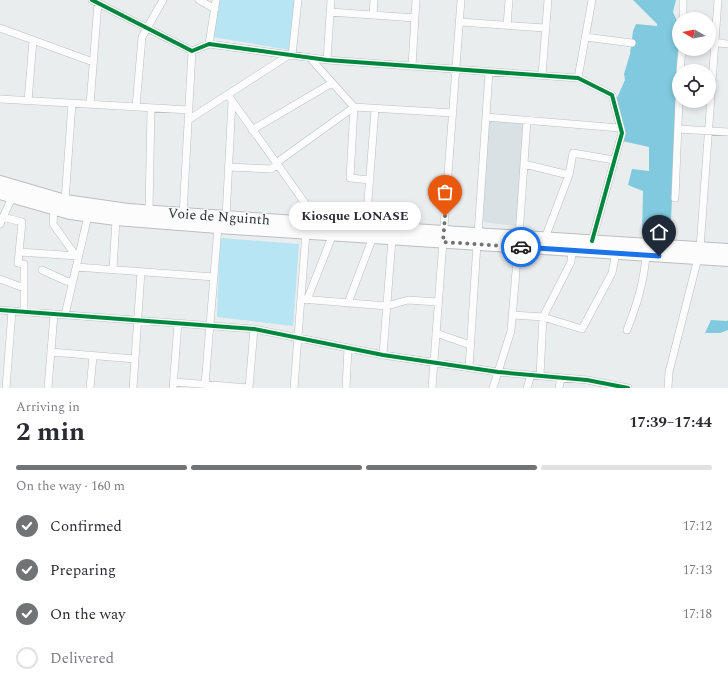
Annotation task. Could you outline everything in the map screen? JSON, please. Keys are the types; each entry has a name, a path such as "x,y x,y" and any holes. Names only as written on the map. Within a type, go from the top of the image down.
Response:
{"highway":[{"name":"Voie de Nguinth","path":"0,182 9,192 42,200 66,201 103,207 226,217 306,228 333,234 370,232 392,239 443,236"},
{"name":"Voie de Nguinth","path":"42,200 54,210 88,216 218,227 306,228 443,236 518,242 572,250 646,255 699,253 728,250"},
{"name":"Voie de Nguinth","path":"518,242 545,238 592,241 699,253 728,260"}],"street":[{"path":"136,107 142,37 163,0"},
{"path":"199,0 215,9"},
{"path":"209,44 216,0"},
{"path":"188,120 230,98 290,56 298,0"},
{"path":"327,60 331,0"},
{"path":"373,15 374,0"},
{"path":"412,66 416,0"},
{"path":"432,388 461,0"},
{"path":"507,26 509,0"},
{"path":"542,75 548,0"},
{"path":"578,78 592,0"},
{"path":"683,0 683,12"},
{"path":"716,14 718,0"},
{"path":"90,104 95,2 192,51 209,44 327,60 578,78 612,95 622,133 592,241"},
{"path":"330,12 415,18"},
{"path":"460,22 546,28"},
{"path":"0,28 93,62"},
{"path":"585,37 632,43"},
{"path":"28,101 33,40"},
{"path":"716,42 728,44"},
{"path":"183,214 192,51"},
{"path":"668,388 671,364 699,253 708,131 711,56"},
{"path":"310,58 354,107 350,178 370,180"},
{"path":"469,368 489,72"},
{"path":"252,130 332,83"},
{"path":"230,98 307,206 304,299 298,338 294,388"},
{"path":"226,217 229,167 230,98"},
{"path":"0,99 189,110"},
{"path":"66,201 72,103"},
{"path":"229,167 271,169 354,107 453,113"},
{"path":"149,211 151,108"},
{"path":"348,303 370,232 370,180 375,108"},
{"path":"675,198 679,108"},
{"path":"486,117 620,128"},
{"path":"493,388 511,331 527,120"},
{"path":"678,129 728,132"},
{"path":"545,238 569,175 574,153 614,160"},
{"path":"524,164 569,175"},
{"path":"9,192 1,220 22,222 18,263 24,264 24,312"},
{"path":"54,210 53,224 77,256"},
{"path":"65,315 76,267 77,256 88,216"},
{"path":"113,270 116,219"},
{"path":"205,384 218,227"},
{"path":"304,299 333,234"},
{"path":"383,355 392,239"},
{"path":"540,376 543,317 571,262 572,250"},
{"path":"19,252 77,256"},
{"path":"512,315 543,317 582,329 612,273 616,253"},
{"path":"627,330 638,300 644,275 646,255"},
{"path":"76,267 214,277"},
{"path":"42,270 66,281 72,282"},
{"path":"132,388 141,272"},
{"path":"0,279 24,288"},
{"path":"304,299 387,306 408,300 438,302"},
{"path":"0,310 254,329 383,355 498,372 587,380 628,388"},
{"path":"0,388 5,388 12,311"},
{"path":"48,388 54,314"},
{"path":"178,323 174,385 205,384 249,388 254,329"},
{"path":"436,333 470,345"},
{"path":"346,388 348,348"},
{"path":"51,352 135,359"},
{"path":"90,388 93,356"},
{"path":"527,388 531,375"},
{"path":"559,388 561,378"}],"shaded area":[{"path":"219,0 295,0 290,50 213,37"},
{"path":"633,0 676,0 672,12 672,56 679,56 678,64 672,64 672,108 676,108 670,241 658,239 655,234 642,233 643,191 628,185 632,169 649,171 649,147 622,141 617,105 617,98 625,80 624,74 630,54 633,31 636,24 657,26 657,24"},
{"path":"488,119 523,122 517,226 483,222"},
{"path":"220,238 299,244 293,326 217,317"},
{"path":"711,320 728,320 728,330 720,333 705,333"}],"cycle path":[{"path":"92,0 192,51 209,44 327,60 578,78 612,95 622,133 592,241"},
{"path":"0,310 254,329 383,355 498,372 587,380 628,388"}],"way so far":[{"path":"445,216 443,242 521,247"}],"place":[{"name":"Kiosque LONASE","path":"445,216"}],"route":[{"path":"521,247 659,256"}]}
